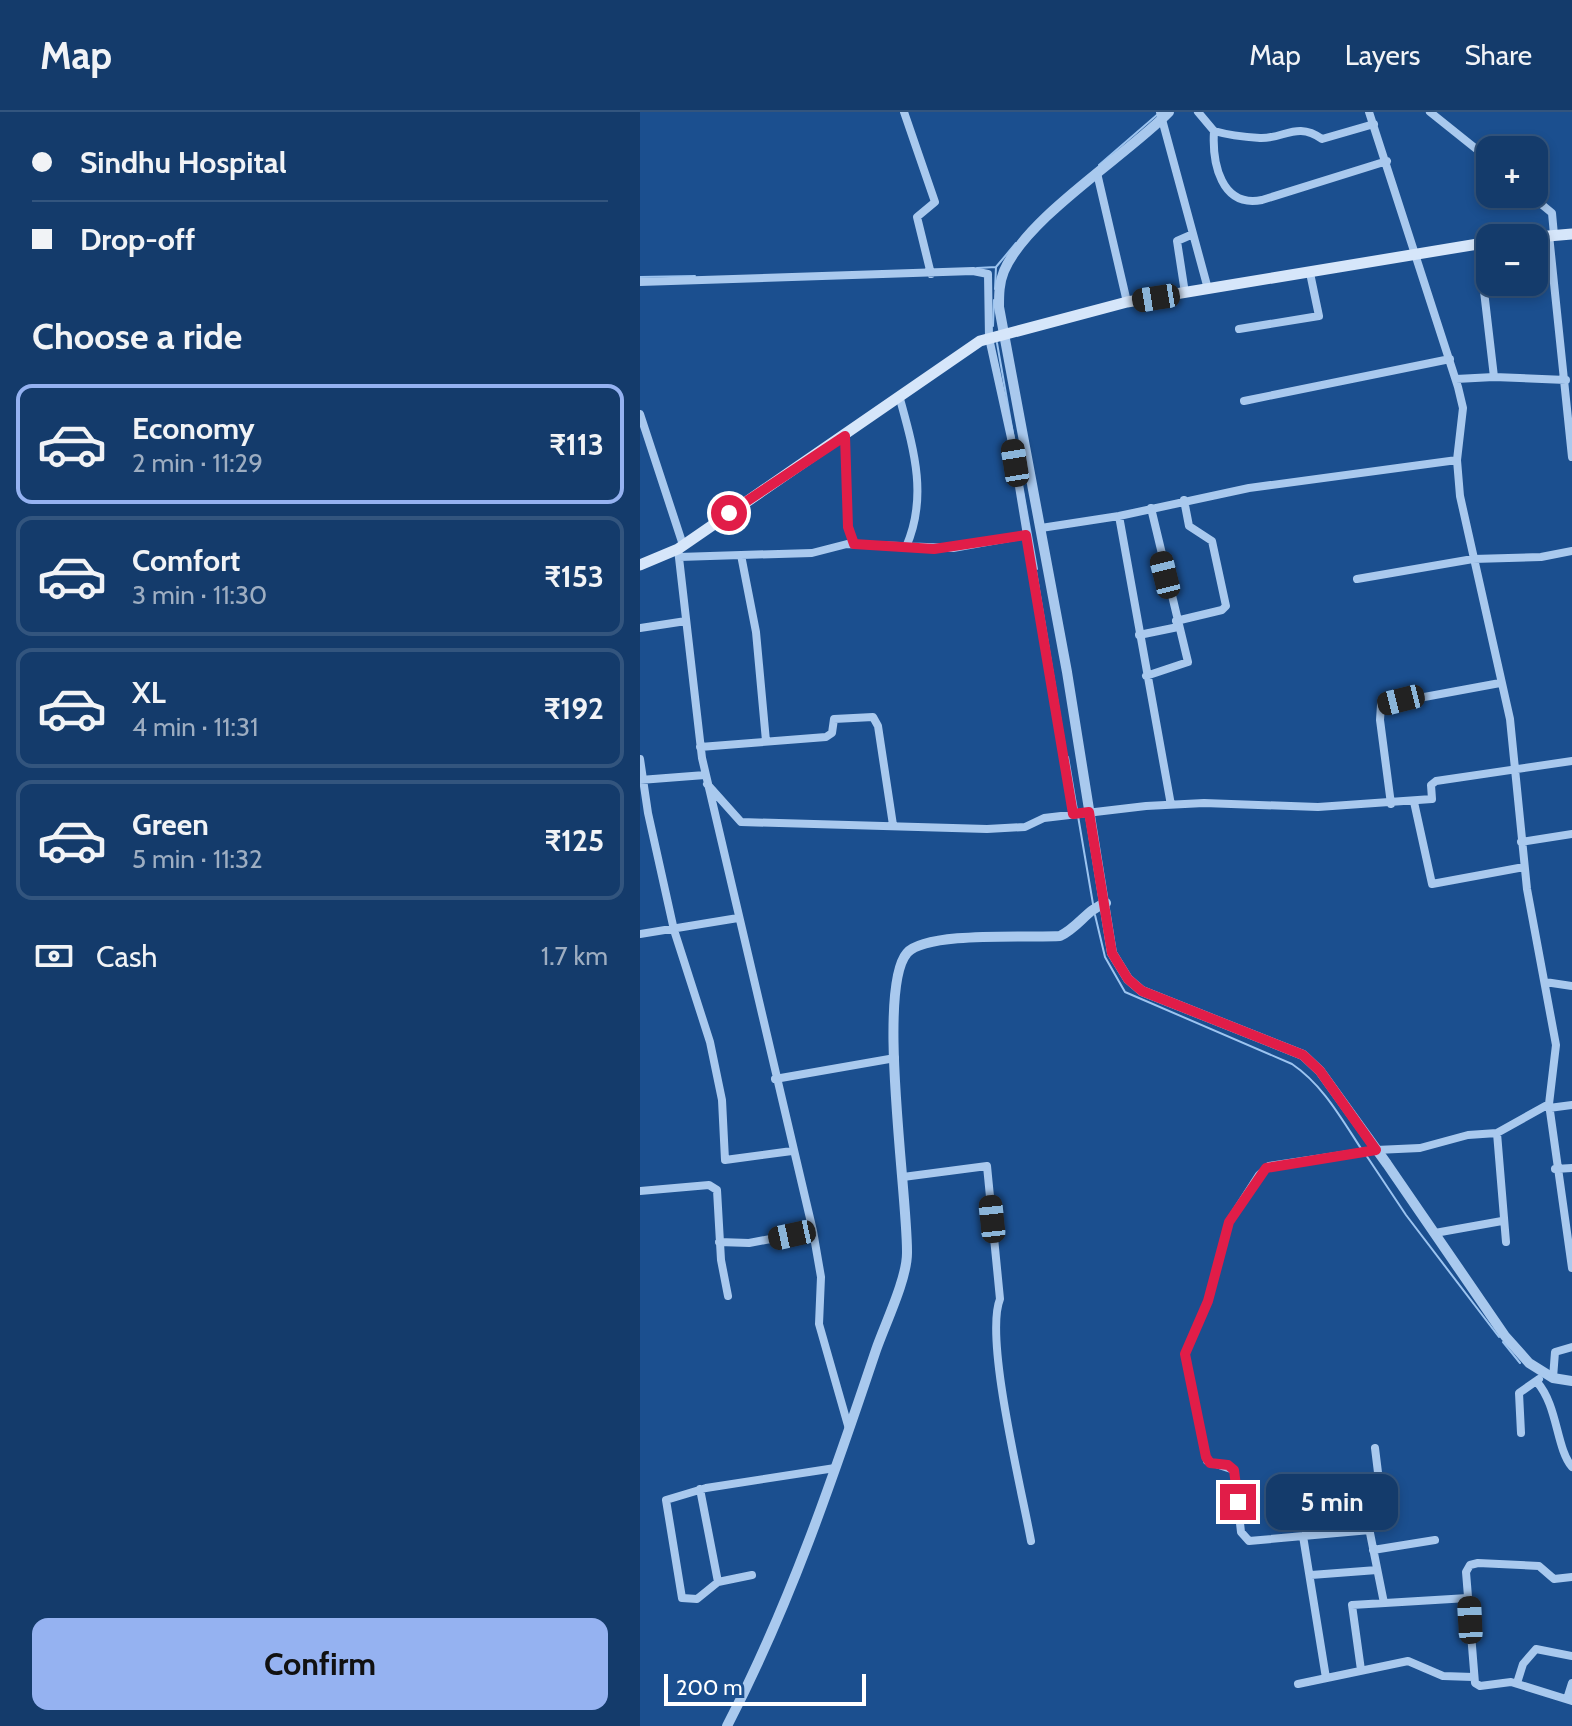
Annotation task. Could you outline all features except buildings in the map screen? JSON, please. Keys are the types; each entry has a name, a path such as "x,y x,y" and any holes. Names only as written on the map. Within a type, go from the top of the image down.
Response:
{"main road":[{"path":"1548,235 1572,234"},
{"path":"640,565 680,550 989,338 1127,302 1476,244"}],"street":[{"path":"904,112 935,202 917,217 930,271"},
{"path":"1198,112 1214,131 1260,138 1289,130 1310,132 1322,139 1374,124"},
{"path":"1369,112 1417,253 1463,408 1457,460 1473,559 1510,719 1524,867 1556,1045 1549,1106 1555,1169 1572,1268"},
{"path":"1430,112 1476,149"},
{"path":"1208,289 1163,114 1027,237 1006,267 999,307 1041,528 1099,905 1112,953 1128,979 1156,998 1303,1055 1320,1071 1368,1151 1435,1233 1505,1336 1529,1363 1549,1375 1572,1381"},
{"path":"1214,131 1213,150 1221,175 1233,197 1243,202 1262,200 1387,161"},
{"path":"1097,173 1127,302"},
{"path":"1546,208 1552,213 1570,399 1572,457"},
{"path":"1185,293 1177,241 1193,234"},
{"path":"640,282 930,271 985,272 989,338 1008,424 1074,814"},
{"path":"1239,329 1319,316 1310,273"},
{"path":"1485,296 1494,377"},
{"path":"1244,401 1450,359"},
{"path":"1456,379 1566,380"},
{"path":"900,399 914,449 919,486 918,517 906,547"},
{"path":"640,414 680,550 706,779 813,1231 821,1277 819,1324 849,1430"},
{"path":"845,436 848,527 854,544"},
{"path":"1041,528 1119,516 1184,500 1457,460"},
{"path":"1139,635 1222,610 1226,606 1212,541 1204,533 1192,530 1184,500"},
{"path":"1146,676 1188,665 1151,508"},
{"path":"1119,516 1171,805"},
{"path":"680,550 741,555 812,553 854,544 953,548 1026,535"},
{"path":"1357,579 1473,559 1541,557 1572,551"},
{"path":"741,555 756,632 766,741"},
{"path":"640,628 686,621"},
{"path":"1391,804 1379,716 1381,705 1500,683"},
{"path":"700,747 829,736 832,721 838,717 876,719 893,825"},
{"path":"640,759 641,780 674,930 710,1042 722,1100 725,1160 792,1151"},
{"path":"706,779 741,822 1025,827 1044,818 1171,805 1318,807 1414,802 1433,798 1434,781 1572,761"},
{"path":"641,780 706,779"},
{"path":"1414,802 1432,884 1524,867"},
{"path":"1521,842 1572,834"},
{"path":"727,1726 764,1655 849,1430 907,1256 895,1058 897,981 905,955 914,948 959,937 1060,936 1074,929 1099,905"},
{"path":"640,934 738,918"},
{"path":"1545,982 1572,986"},
{"path":"775,1079 895,1058"},
{"path":"1370,1530 1249,1541 1242,1535 1235,1471 1230,1466 1207,1461 1185,1358 1208,1301 1229,1222 1261,1172 1279,1164 1368,1151 1420,1148 1468,1135 1497,1133 1549,1106 1572,1105"},
{"path":"1497,1133 1506,1242"},
{"path":"903,1177 987,1166 1000,1299 994,1313 995,1347 1031,1541"},
{"path":"1555,1169 1572,1168"},
{"path":"640,1191 713,1187 719,1197 719,1242 728,1296"},
{"path":"1435,1233 1502,1221"},
{"path":"719,1242 749,1243 813,1231"},
{"path":"1521,1433 1518,1396 1549,1375 1555,1352 1572,1347"},
{"path":"1537,1382 1547,1397 1572,1467"},
{"path":"1375,1448 1381,1497 1366,1510 1384,1603"},
{"path":"752,1575 718,1582 692,1601 682,1598 665,1502 700,1489 835,1468"},
{"path":"700,1489 718,1582"},
{"path":"1303,1536 1311,1575 1317,1641 1326,1678"},
{"path":"1373,1550 1435,1540"},
{"path":"1572,1577 1554,1579 1539,1566 1476,1562 1467,1569 1473,1677 1480,1686 1501,1681 1517,1683 1569,1700 1572,1683"},
{"path":"1311,1575 1377,1570"},
{"path":"1361,1670 1350,1606 1468,1598"},
{"path":"1517,1683 1523,1664 1536,1649 1572,1656"},
{"path":"1298,1684 1408,1661 1443,1676 1473,1677"}],"waterway":[{"path":"1099,165 1158,114"},
{"path":"995,289 996,267 1016,243"},
{"path":"977,268 996,267"},
{"path":"640,277 695,276"},
{"path":"993,326 994,300"},
{"path":"997,343 1037,569"},
{"path":"1068,757 1077,810"},
{"path":"1078,816 1093,904"},
{"path":"1095,915 1105,957 1125,992 1292,1064 1322,1092 1362,1150"},
{"path":"1366,1155 1406,1215 1499,1337"},
{"path":"1503,1342 1520,1363"}],"route":[{"path":"729,513 845,436 848,527 854,544 934,549 1026,535 1073,814 1089,812 1112,953 1119,967 1142,991 1156,998 1303,1055 1320,1071 1376,1150 1269,1166 1259,1175 1229,1222 1208,1301 1185,1354 1185,1361 1207,1461 1228,1465 1234,1470 1238,1502"}]}
